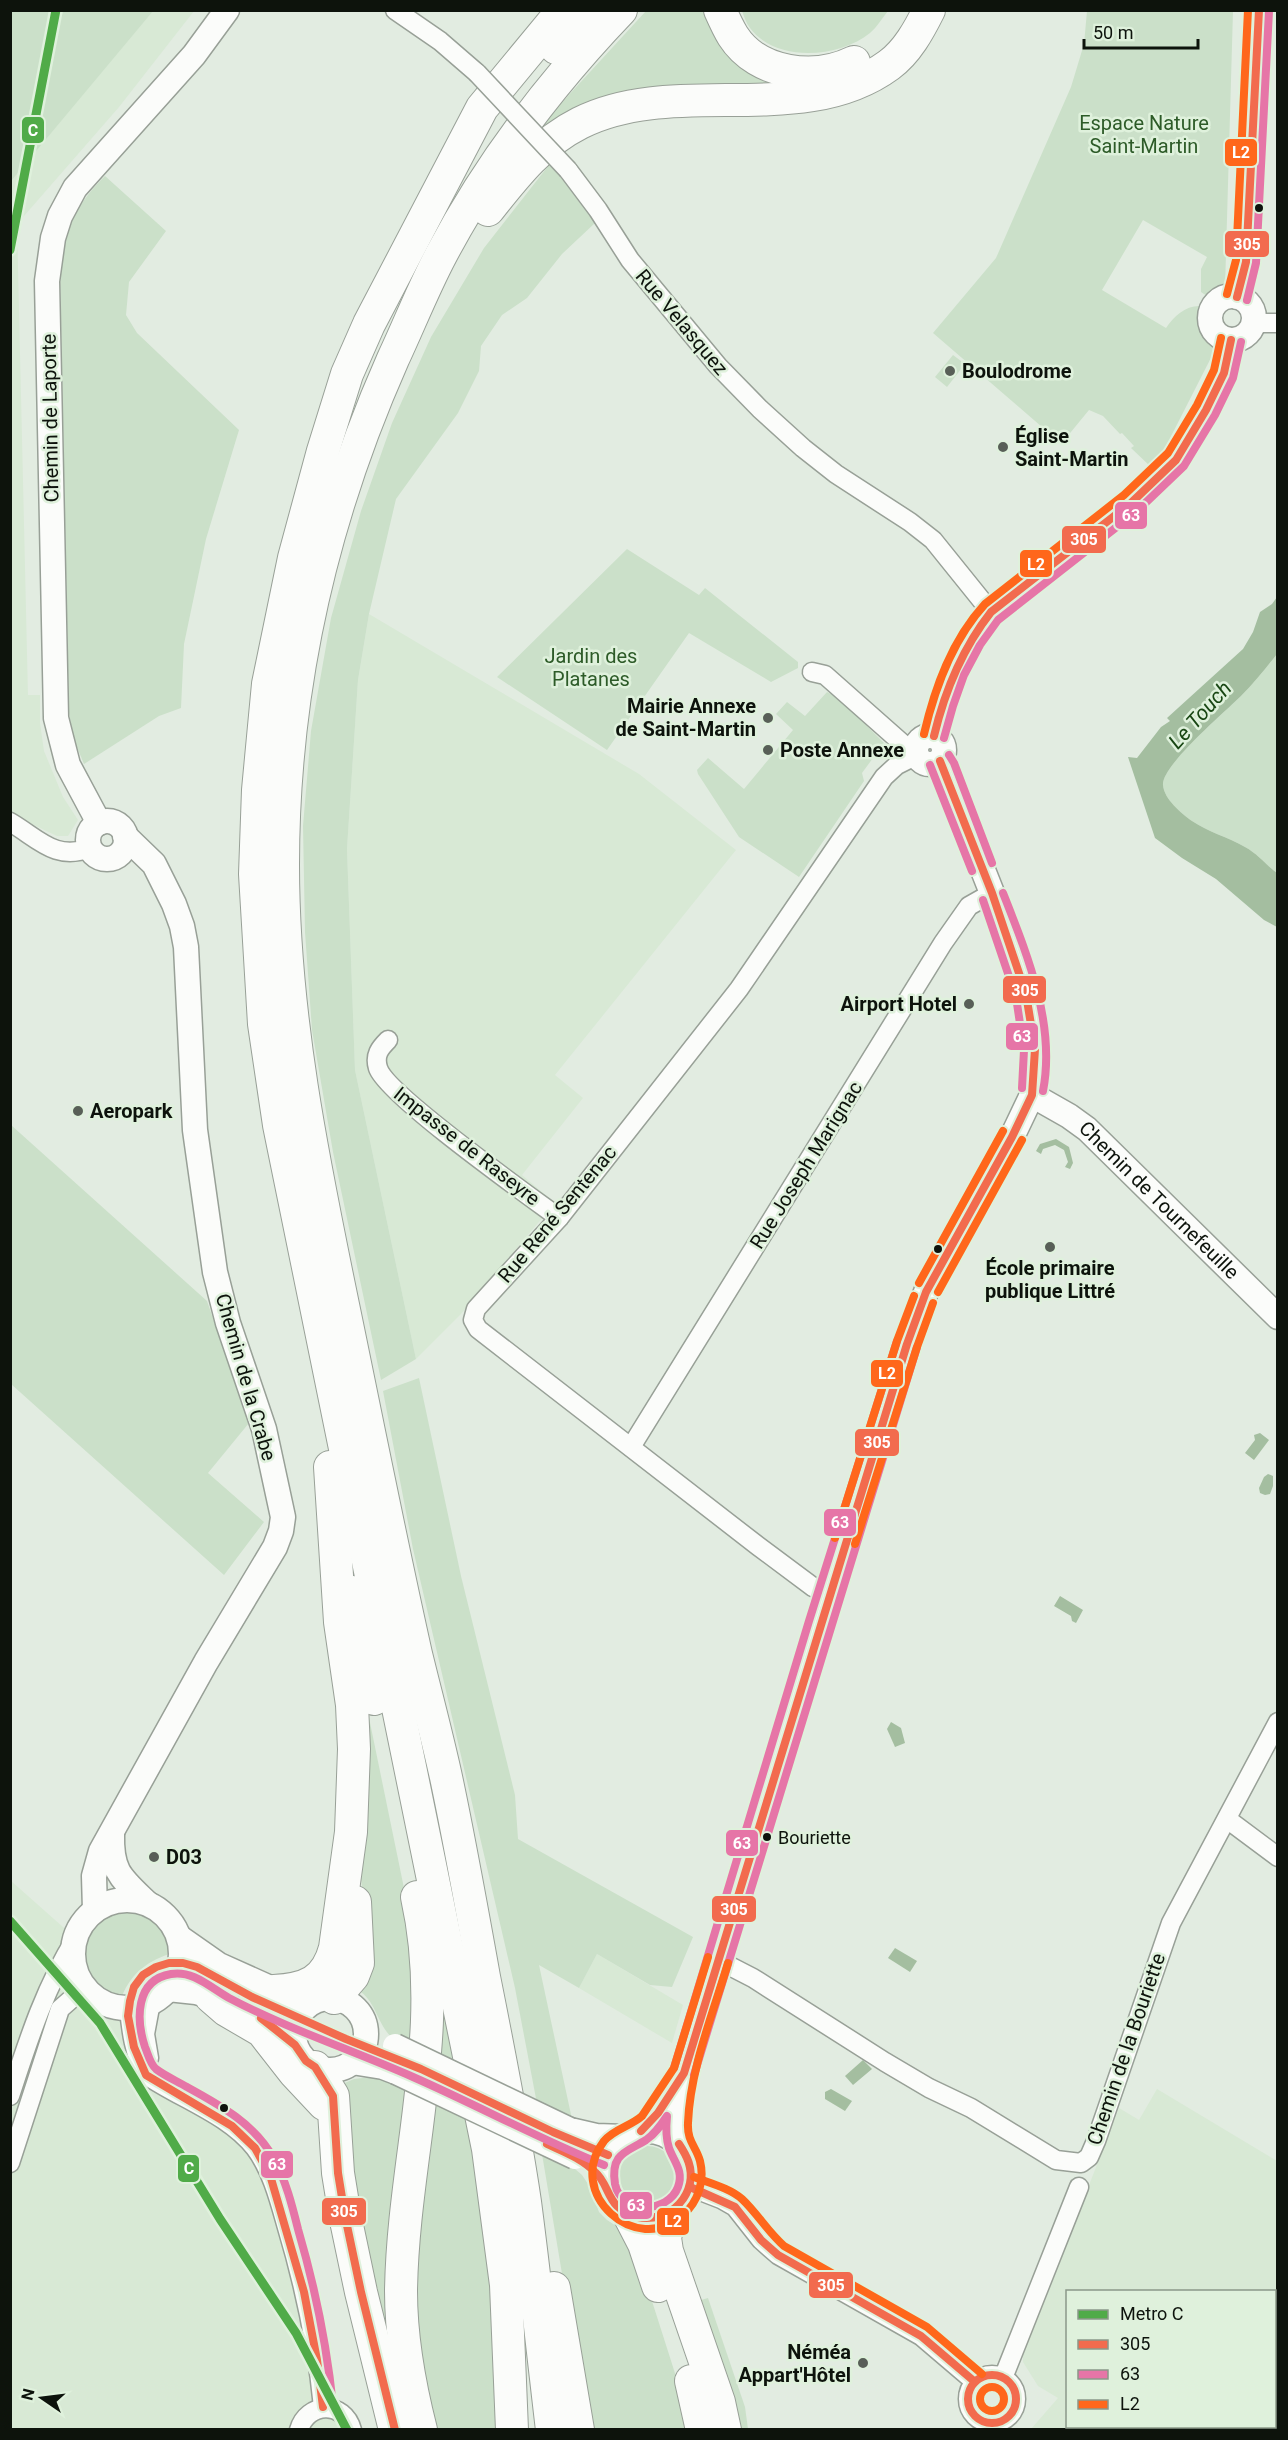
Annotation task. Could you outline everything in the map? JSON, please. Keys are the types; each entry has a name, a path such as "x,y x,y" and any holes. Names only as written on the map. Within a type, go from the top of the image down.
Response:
{"highway":[{"path":"512,2430 506,2285 486,2138 279,1125 264,1024 255,874 262,734 268,684 291,570 323,451 347,374 369,324 482,108 563,10"},
{"path":"416,233 460,178 521,89 589,10"},
{"path":"552,2430 525,2202 495,2032 446,1776 416,1652 322,1203 297,1060 286,957 283,864 286,786 302,649 321,566 351,463 375,401 440,258 477,194 555,85 621,10"},
{"path":"720,10 733,37 750,54 770,65 793,73 843,68 874,53 898,26 907,10"},
{"path":"403,338 453,269 489,210 530,159 555,137 582,122 609,112 659,102 809,96 866,80 891,64 917,34 929,10"},
{"path":"306,1265 308,1339 330,1467 361,1639 420,1912 427,1963 428,2038 407,2204 401,2290 407,2373 421,2430"},
{"path":"324,2000 353,1976 358,1962 351,1832 354,1726 340,1622 330,1467"},
{"path":"274,1991 306,1986 320,1977 330,1964 335,1948 351,1832"},
{"path":"211,1996 226,2010 262,2031 294,2072 322,2101 334,2128"},
{"path":"495,2032 539,2210 578,2430"},
{"path":"305,2056 333,2096 334,2128 345,2216 394,2430"},
{"path":"671,2212 665,2238 667,2251 719,2402 725,2430"},
{"path":"629,2215 644,2244 696,2396 702,2430"},
{"path":"533,2274 537,2430"},
{"path":"369,2328 409,2430"}],"street":[{"name":"Chemin de Laporte","path":"99,823 68,765 56,718 48,260 60,216 75,188 194,55 227,10"},
{"name":"Chemin de Laporte","path":"194,55 228,24 239,10"},
{"name":"Rue Velasquez","path":"395,10 440,41 477,74 568,170 598,210 630,260 718,366 760,409 836,474 910,522 933,540 991,612"},
{"path":"1237,297 1246,262 1259,10"},
{"path":"1227,297 1237,297 1250,306 1253,322 1245,335 1231,340 1219,336 1215,331 1212,326 1211,313 1219,301 1227,297"},
{"path":"1253,322 1278,323"},
{"path":"684,2073 658,2113 612,2148 608,2155 603,2173 604,2182 611,2199 629,2215 647,2219 671,2212 682,2201 690,2187 690,2164 679,2144 677,2117 684,2073 828,1595 926,1292 1012,1137 1032,1095 1035,1061 1033,1024 1026,994 992,893 927,750 964,650 974,632 991,612 1131,503 1176,460 1206,410 1224,374 1231,340"},
{"path":"812,672 825,675 903,744 927,750"},
{"name":"Rue René Sentenac","path":"828,1595 813,1587 478,1329 473,1320 477,1309 559,1218 739,989 884,777 897,765 927,750"},
{"path":"108,821 117,824 121,846 109,858 99,856 90,848 89,833 99,823 108,821"},
{"path":"10,822 54,850 75,853 90,848"},
{"name":"Chemin de la Crabe","path":"95,1910 94,1876 101,1851 200,1672 274,1547 281,1531 282,1517 264,1429 228,1323 215,1272 195,1130 186,947 177,911 162,881 150,868 121,846"},
{"name":"Rue Joseph Marignac","path":"631,1447 943,943 969,906 992,893"},
{"name":"Impasse de Raseyre","path":"388,1040 378,1051 376,1059 378,1069 387,1083 426,1116 559,1218"},
{"name":"Chemin de Tournefeuille","path":"1032,1095 1087,1129 1278,1317"},
{"name":"Chemin de la Bouriette","path":"718,1960 753,1978 885,2062 929,2088 970,2108 1056,2160 1081,2163 1089,2157 1096,2141 1171,1923 1278,1722"},
{"path":"1227,1819 1278,1857"},
{"path":"112,1834 114,1866 120,1876 147,1903 167,1917 179,1937 219,1965 274,1991 346,2002 356,2009 363,2019 366,2031 364,2046 352,2062 334,2070 305,2056 256,2014 231,2002 211,1996 196,1992 149,2000 106,2003 87,1989 76,1971 74,1949 80,1927 95,1910 120,1900 147,1903"},
{"path":"179,1937 180,1962 175,1979 149,2000 130,2028 138,2061 146,2075 234,2127 256,2149 270,2176 303,2283 319,2360 323,2407"},
{"path":"10,2096 42,2003 56,1972 76,1938"},
{"path":"10,2163 60,2009 77,1994 87,1989"},
{"path":"305,2056 294,2030 298,2018 305,2008 324,2000"},
{"path":"366,2031 570,2130 596,2136 662,2133 679,2144"},
{"path":"352,2062 383,2067 396,2072 586,2163 604,2182"},
{"path":"690,2187 735,2207 761,2240 778,2255 913,2330 948,2357 975,2382"},
{"path":"1003,2378 1079,2187"},
{"path":"985,2376 1003,2378 1014,2391 1016,2399 1010,2415 996,2426 980,2420 970,2408 968,2395 975,2382 985,2376"},
{"path":"299,2430 302,2420 308,2413 323,2407 341,2412 347,2418 352,2430"}],"shaded area":[{"path":"11,11 194,11 119,107 17,224 28,695 40,695 40,723 44,751 63,797 78,820 68,836 57,836 17,817 11,811"},
{"path":"369,614 639,774 736,850 555,1075 583,1098 522,1175 555,1203 461,1314 416,1359 355,1070 347,849 358,680"},
{"path":"10,1880 72,1935 69,1959 81,1991 102,2007 125,2019 160,2085 234,2127 280,2205 347,2429 11,2429"},
{"path":"597,1954 683,2005 672,2043 579,1988"},
{"path":"1157,2089 1277,2161 1277,2421 1276,2290 1066,2290 1066,2428 1160,2428 1031,2429 1058,2398 1038,2386 1023,2362 1023,2355 1119,2108 1139,2120"}],"green space":[{"path":"10,11 153,11 11,181"},
{"path":"646,11 711,11 776,77 768,88 547,128 544,122"},
{"path":"742,11 888,11 873,31 857,41 842,48 808,53 791,52 761,39 749,26"},
{"name":"Espace Nature Saint-Martin","path":"1087,11 1233,11 1225,288 1211,296 1201,292 1201,269 1207,257 1143,220 1102,290 1166,328 1181,312 1190,307 1201,306 1205,311 1207,327 1217,346 1162,454 1151,467 1131,448 1134,446 1122,433 1120,434 1103,416 1089,410 1066,438 1062,434 1057,440 933,333 996,258 1071,87 1084,44"},
{"path":"549,165 595,223 562,254 527,298 502,315 481,346 479,371 458,413 396,499 369,614 358,680 347,849 355,1070 416,1359 381,1380 333,1152 312,1030 305,932 303,826 311,731 331,618 361,511 392,423 431,337 484,248"},
{"path":"105,176 166,231 129,282 126,315 137,333 239,430 206,539 184,644 181,708 159,716 84,764 74,740 69,713 60,269 69,229 74,218 94,187"},
{"name":"Boulodrome","path":"953,355 965,364 947,387 935,377"},
{"name":"Jardin des Platanes","path":"627,549 699,595 705,588 798,662 798,668 771,682 689,633 607,750 497,677"},
{"path":"1277,654 1277,873 1250,850 1188,818 1166,795 1163,785 1165,776 1183,752 1246,691"},
{"path":"827,692 839,698 884,743 862,773 864,781 799,877 739,837 697,770 708,758 744,789 793,730 776,714 787,702 805,716"},
{"path":"11,1125 207,1301 249,1423 208,1473 264,1522 224,1575 11,1384"},
{"path":"419,1378 461,1576 515,1795 518,1839 693,1937 672,1987 650,1985 597,1954 579,1988 539,1965 573,2124 538,2109 515,1988 413,1549 383,1391"},
{"path":"367,1708 413,1932 417,2050 389,2035 369,2001 358,1990 369,1954 359,1859"},
{"path":"125,1908 144,1913 157,1922 166,1935 173,1953 156,1959 142,1968 131,1980 122,1996 108,1994 96,1986 87,1973 83,1958 84,1943 90,1928 104,1916"},
{"path":"447,2018 457,2070 434,2058 437,2019"},
{"path":"371,2077 390,2080 413,2092 394,2364 363,2242 340,2085 354,2079"},
{"path":"430,2101 467,2119 484,2231 492,2313 496,2429 428,2430 408,2307"},
{"path":"647,2146 664,2151 672,2159 677,2176 672,2193 664,2201 647,2206 630,2201 622,2193 617,2176 622,2159 630,2151"},
{"path":"542,2154 575,2169 582,2175 590,2187 599,2212 627,2233 651,2298 688,2414 688,2429 588,2429"},
{"path":"708,2298 745,2407 748,2429 734,2429 694,2302"}],"water":[{"name":"Le Touch","path":"1277,597 1277,654 1246,691 1183,752 1165,776 1163,785 1166,795 1188,818 1250,850 1277,873 1277,927 1264,920 1216,879 1155,838 1128,757 1137,758 1161,727 1170,721 1167,718 1243,649 1253,632 1260,612 1272,604"},
{"path":"1056,1139 1069,1147 1073,1163 1070,1169 1065,1167 1068,1162 1064,1150 1055,1145 1043,1149 1041,1154 1036,1151 1040,1144"},
{"path":"1260,1433 1269,1440 1254,1460 1245,1453 1255,1440 1254,1435"},
{"path":"1268,1474 1273,1476 1273,1486 1270,1494 1265,1495 1260,1493 1259,1488"},
{"path":"1060,1596 1083,1610 1076,1623 1072,1621 1071,1616 1054,1606"},
{"path":"891,1722 901,1728 905,1743 895,1747 887,1729"},
{"path":"895,1948 917,1961 910,1972 888,1958"},
{"path":"863,2060 872,2069 853,2085 845,2076"},
{"path":"831,2089 852,2101 845,2111 825,2099 825,2092"}],"metro line":[{"name":"C","path":"10,250 56,10"},
{"name":"C","path":"10,1921 100,2023 220,2219 296,2333 347,2430"}],"transit line":[{"name":"L2","path":"1227,294 1236,260 1248,10"},
{"name":"305","path":"1237,297 1246,262 1259,10"},
{"name":"63","path":"1247,300 1256,263 1269,11"},
{"name":"L2","path":"924,734 946,665 973,618 985,604 1124,495 1168,453 1197,405 1214,370 1221,338"},
{"name":"305","path":"934,736 943,702 963,655 991,612 1131,503 1176,460 1206,410 1224,373 1231,340"},
{"name":"63","path":"944,738 964,675 980,645 998,620 1137,511 1184,466 1215,415 1233,378 1241,342"},
{"name":"63","path":"949,755 992,863"},
{"name":"305","path":"641,2131 658,2113 684,2073 907,1344 926,1292 1012,1137 1032,1095 1035,1049 1026,994 992,893 940,761"},
{"name":"63","path":"930,765 972,871"},
{"name":"63","path":"1003,893 1037,990 1046,1040 1043,1091"},
{"name":"63","path":"983,900 1016,997 1024,1050 1022,1088"},
{"name":"L2","path":"919,1283 1003,1131"},
{"name":"L2","path":"938,1292 1022,1140"},
{"name":"L2","path":"835,1538 897,1341 914,1296"},
{"name":"L2","path":"855,1544 933,1303"},
{"name":"63","path":"674,2068 809,1621 897,1341"},
{"name":"63","path":"694,2075 917,1347"},
{"name":"L2","path":"708,1957 674,2068 642,2116 608,2137 594,2161 593,2181 599,2199 611,2214 627,2224 645,2229 664,2226 683,2215 693,2204 699,2191 702,2176 700,2161 689,2135 690,2103 703,2042 728,1963"},
{"name":"305","path":"323,2407 304,2292 270,2175 255,2148 232,2126 146,2075 134,2047 128,2016 134,1987 143,1975 156,1967 169,1963 183,1963 197,1967 252,1997 421,2069 553,2132 608,2155"},
{"name":"63","path":"333,2406 324,2339 315,2295 282,2176 266,2147 247,2126 224,2108 163,2074 152,2064 140,2025 141,2003 150,1984 171,1974 179,1973 194,1977 229,1998 274,2020 413,2077 604,2165"},
{"name":"305","path":"261,2018 295,2045 306,2061 315,2067 333,2096 338,2173 345,2216 395,2430"},
{"name":"63","path":"667,2116 668,2144 680,2176 678,2187 673,2196 665,2202 655,2206 635,2205 626,2201 619,2194 615,2184 615,2166 622,2155 652,2135 667,2116"},
{"name":"305","path":"547,2144 590,2167 602,2180 617,2206 627,2213 649,2218 670,2211 686,2194 691,2172 687,2158 679,2144"},
{"name":"L2","path":"694,2177 737,2195 784,2246 927,2327 982,2374"},
{"name":"305","path":"690,2187 735,2207 761,2240 778,2255 921,2336 975,2382"},
{"name":"305","path":"992,2375 1009,2382 1016,2399 1009,2416 992,2423 975,2416 968,2399 975,2382 992,2375"},
{"name":"L2","path":"992,2387 997,2388 1003,2394 1004,2399 1003,2404 997,2410 992,2411 987,2410 981,2404 980,2399 981,2394 987,2388 992,2387"}],"place":[{"name":"Boulodrome","path":"950,371"},
{"name":"Église Saint-Martin","path":"1003,447"},
{"name":"Mairie Annexe de Saint-Martin","path":"768,718"},
{"name":"Poste Annexe","path":"768,750"},
{"name":"Airport Hotel","path":"969,1004"},
{"name":"Aeropark","path":"78,1111"},
{"name":"École primaire publique Littré","path":"1050,1247"},
{"name":"Bouriette","path":"767,1837"},
{"name":"D03","path":"154,1857"},
{"name":"Néméa Appart'Hôtel","path":"863,2363"}]}
